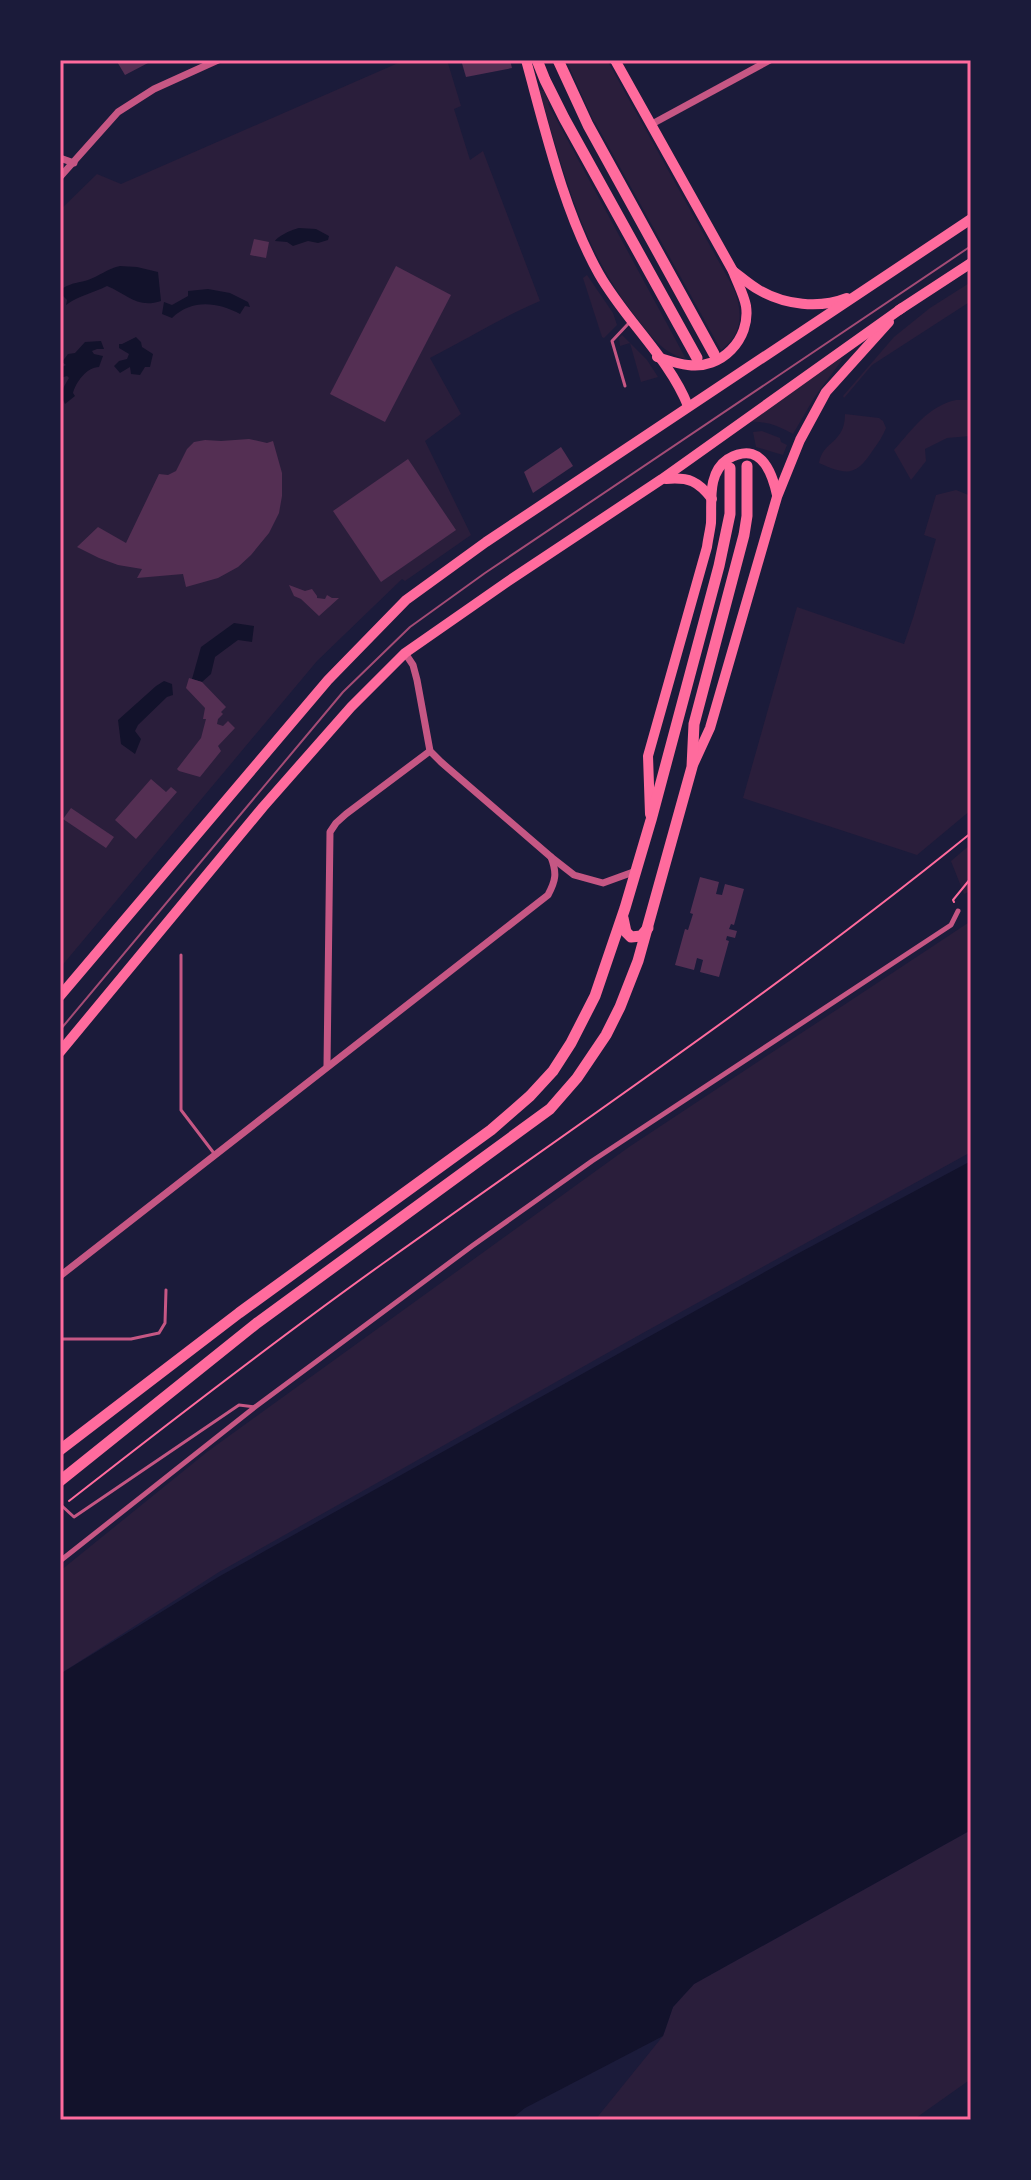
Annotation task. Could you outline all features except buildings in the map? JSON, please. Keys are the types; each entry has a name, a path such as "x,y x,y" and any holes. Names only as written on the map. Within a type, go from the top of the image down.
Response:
{"main road":[{"path":"526,60 566,197 598,272 679,386 688,406"},
{"path":"537,60 564,118 697,358"},
{"path":"558,60 588,125 714,354"},
{"path":"615,60 733,271 746,305 747,320 742,336 721,359 706,365 689,366 657,357"},
{"path":"60,996 318,692 390,615 424,585 971,219"},
{"path":"60,1052 263,807 351,707 405,653 662,479 902,308 971,263"},
{"path":"733,271 760,291 791,303 804,305 841,301 860,293"},
{"path":"60,1481 257,1323 550,1109 577,1078 606,1035 631,979 692,767 710,728 777,497 800,440 826,392 902,308"},
{"path":"651,820 648,756 707,547 716,471 733,456 753,455 762,460 774,482 777,497"},
{"path":"692,767 694,724 744,535 747,466"},
{"path":"60,1450 239,1313 491,1130 553,1071 595,996 651,820 722,555 730,514 730,468"},
{"path":"662,479 690,480 701,485 712,499"},
{"path":"625,908 623,922 631,937 641,936 648,927"}],"street":[{"path":"60,177 118,112 154,89 218,60"},
{"path":"652,124 770,60"},
{"path":"60,158 74,163"},
{"path":"405,653 413,665 417,680 430,751 574,875 603,883 636,871"},
{"path":"327,1066 330,832 346,814 430,751"},
{"path":"60,1276 548,895 556,872 551,857"},
{"path":"60,1561 255,1407 472,1246 592,1161 951,925 958,911"}],"lane":[{"path":"625,386 612,341 620,329 631,321"},
{"path":"181,955 181,1110 215,1155"},
{"path":"60,1339 131,1339 159,1333 165,1323 166,1290"},
{"path":"62,1506 74,1517 239,1405 255,1407"}],"path":[{"path":"62,1506 222,1382 389,1259 787,975 971,833"},
{"path":"958,911 953,900 971,878"}],"shaded area":[{"path":"405,60 447,60 461,106 454,109 470,160 483,151 540,301 430,358 461,414 425,441 471,535 405,581 402,579 317,661 60,968 60,210 97,174 121,184"},
{"path":"566,60 607,60 734,289 739,322 734,337 721,350 594,122"},
{"path":"539,90 544,91 548,104 686,359 665,349 654,339 619,294 603,267 577,211"},
{"path":"299,228 316,229 329,236 328,240 293,246 275,241"},
{"path":"120,266 158,272 161,301 139,302 107,286 66,305 67,300 60,297 63,288"},
{"path":"587,275 613,313 617,325 604,338 583,278"},
{"path":"971,282 971,301 872,365 844,398 894,337 930,308"},
{"path":"208,289 230,293 248,302 250,307 245,306 240,314 205,304 188,308 172,318 162,314 164,302 172,305 188,296 188,291"},
{"path":"622,335 630,343 620,346 619,338"},
{"path":"136,337 142,347 153,354 150,367 145,367 140,375 131,374 130,367 120,373 114,366 127,359 129,354 119,348 119,344"},
{"path":"101,341 104,349 92,351 103,356 99,367 83,376 74,389 75,396 65,404 62,391 69,378 60,378 60,368 66,365 62,362 85,342"},
{"path":"630,343 647,360 658,377 641,382"},
{"path":"841,358 793,434 762,422 750,422 781,399"},
{"path":"956,400 971,400 971,436 947,438 925,449 926,461 911,480 894,450 929,413"},
{"path":"845,414 879,418 886,428 867,459 850,471 836,470 819,463 825,450 842,431"},
{"path":"762,431 780,438 787,445 783,455 756,447 753,432"},
{"path":"956,490 971,496 971,810 917,855 743,798 797,607 904,644 936,539 924,535 936,495"},
{"path":"234,623 254,626 252,642 238,640 215,657 211,674 202,682 192,679 201,647"},
{"path":"164,681 172,684 173,695 138,725 135,731 141,739 135,754 121,744 118,720"},
{"path":"971,844 971,891 964,894 951,861"},
{"path":"971,921 971,1152 219,1572 60,1674 60,1571 207,1452 629,1147"},
{"path":"971,1161 971,1830 694,1984 673,2007 663,2036 525,2108 510,2120 60,2120 60,1674 220,1576 797,1254"},
{"path":"971,1830 971,2079 913,2120 595,2120 663,2036 673,2007 694,1984"}],"tram line":[{"path":"60,1030 343,692 410,627 485,573 971,246"}]}
